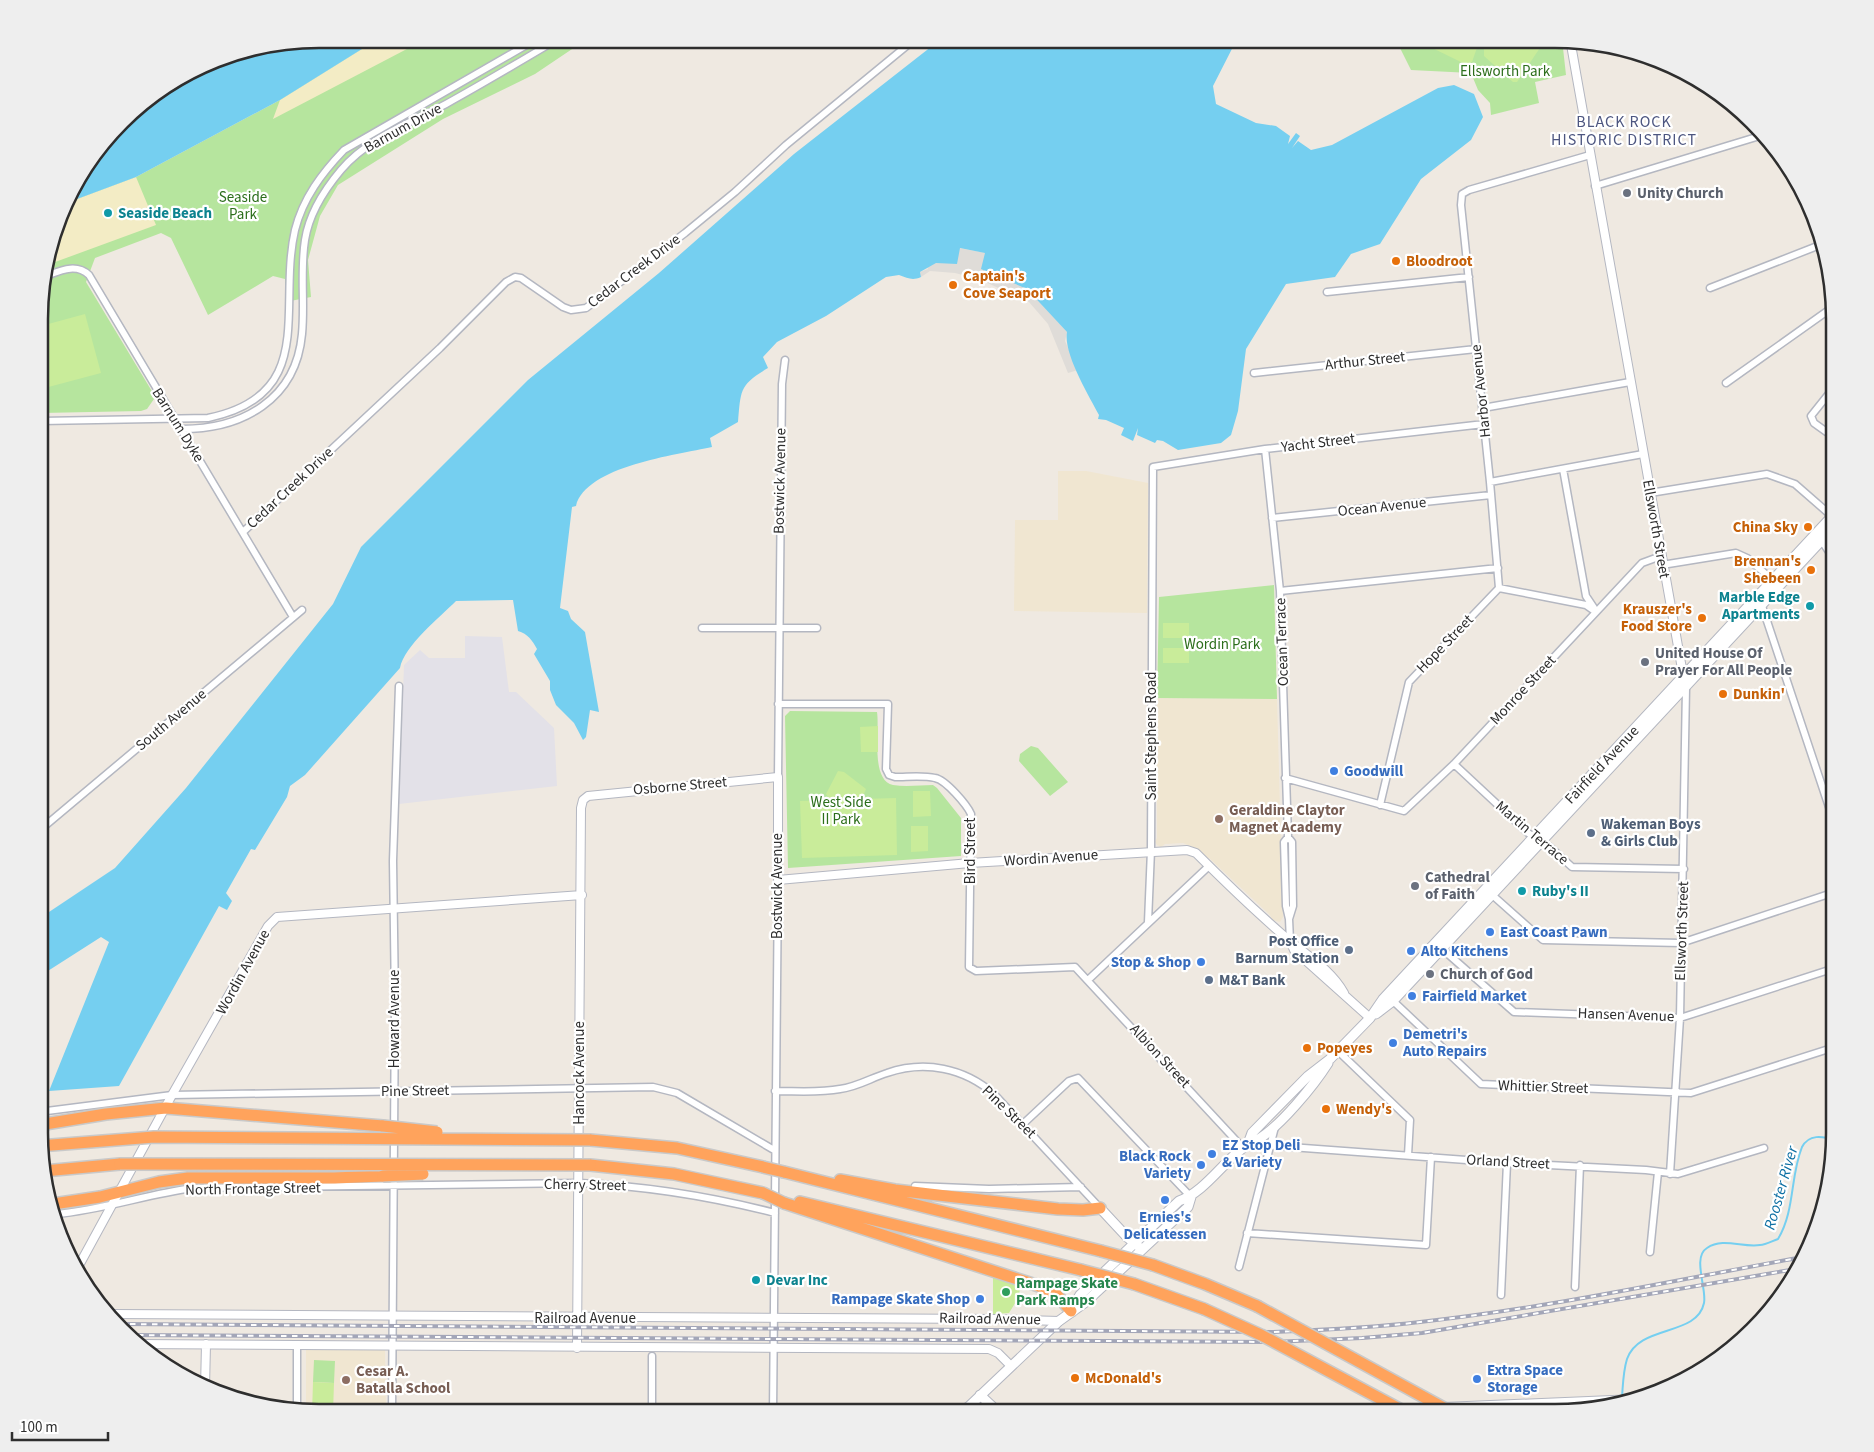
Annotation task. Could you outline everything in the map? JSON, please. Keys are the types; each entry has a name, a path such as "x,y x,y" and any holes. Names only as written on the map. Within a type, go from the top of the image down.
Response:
{"highway":[{"path":"48,1124 124,1111 166,1108 383,1126 484,1138"},
{"path":"48,1145 144,1138 484,1138 590,1140 677,1148 784,1172 1153,1265 1257,1306 1436,1404"},
{"path":"50,1171 150,1163 434,1164 590,1165 674,1174 763,1193 1042,1287 1057,1295 1071,1310"},
{"path":"57,1203 120,1193 159,1182 188,1178 326,1178 423,1174 434,1164"},
{"path":"784,1172 895,1190 1058,1209 1082,1210 1100,1208"},
{"path":"784,1200 1134,1284 1204,1309 1261,1335 1390,1404"}],"main road":[{"name":"Fairfield Avenue","path":"971,1404 1071,1310 1087,1301 1139,1246 1188,1207 1191,1197 1245,1146 1257,1140 1276,1124 1314,1085 1338,1051 1490,892 1663,706 1683,678 1754,600 1776,583 1826,527"},
{"name":"Fairfield Avenue","path":"1819,537 1826,532"},
{"name":"Fairfield Avenue","path":"1663,706 1686,688 1762,606 1776,583"},
{"name":"Fairfield Avenue","path":"1245,1146 1252,1133 1308,1076 1330,1060"},
{"name":"Pine Street","path":"1100,1208 1139,1246"},
{"path":"980,1396 990,1404"},
{"path":"1536,1404 1596,1401"}],"street":[{"name":"Barnum Drive","path":"48,420 174,420 208,418 228,414 256,398 273,380 285,356 290,320 289,269 299,216 321,177 344,150 521,48"},
{"name":"Barnum Drive","path":"182,429 206,428 232,423 251,415 269,401 286,381 300,350 304,248 308,227 328,185 358,152 542,48"},
{"name":"Cedar Creek Drive","path":"243,532 440,348 506,282 515,277 521,278 563,308 571,310 586,308 699,222 786,145 904,48"},
{"name":"Ellsworth Street","path":"1572,48 1660,556 1686,688 1680,1018 1670,1174"},
{"path":"1596,186 1756,137"},
{"name":"Harbor Avenue","path":"1499,588 1483,408 1461,205 1462,194 1527,171 1590,154"},
{"path":"1710,288 1816,246"},
{"name":"Barnum Dyke","path":"51,275 71,268 85,271 89,275 293,617"},
{"path":"1327,292 1469,277"},
{"path":"289,294 302,294"},
{"path":"1726,383 1826,312"},
{"path":"290,320 302,320"},
{"name":"Arthur Street","path":"1254,373 1476,350"},
{"name":"Bostwick Avenue","path":"773,1404 778,880 778,628 782,384 785,360"},
{"path":"1483,408 1630,382"},
{"path":"1826,397 1811,416 1814,423 1826,432"},
{"name":"Yacht Street","path":"1153,467 1265,449 1484,424"},
{"name":"Ocean Terrace","path":"1265,449 1280,591 1288,837 1284,842 1286,906 1289,919 1290,941"},
{"path":"1490,482 1643,454"},
{"name":"Saint Stephens Road","path":"1148,922 1151,850 1153,467"},
{"path":"1562,469 1586,596 1596,612"},
{"path":"1650,493 1767,474 1795,484 1826,509"},
{"name":"Ocean Avenue","path":"1272,518 1491,495"},
{"path":"1819,537 1826,548"},
{"path":"1662,565 1736,553 1747,558 1776,583"},
{"name":"Monroe Street","path":"1380,805 1404,811 1454,764 1642,563 1660,556"},
{"path":"1280,591 1498,568"},
{"path":"1499,588 1586,605 1596,612"},
{"name":"Hope Street","path":"1380,805 1409,682 1499,588"},
{"path":"1754,600 1762,606 1826,798"},
{"name":"South Avenue","path":"48,823 302,610"},
{"path":"702,628 818,628"},
{"name":"Howard Avenue","path":"392,1404 393,826 399,686"},
{"name":"Bird Street","path":"778,704 888,704 886,769 889,774 895,777 936,778 952,790 971,814 969,968 976,971 1075,967"},
{"name":"Martin Terrace","path":"1454,764 1572,867 1684,869"},
{"name":"Osborne Street","path":"584,800 592,794 778,777"},
{"path":"1285,778 1380,805"},
{"name":"Hancock Avenue","path":"577,1348 578,1088 582,895 581,808 584,800"},
{"name":"Wordin Avenue","path":"778,880 1151,850 1187,850 1196,853 1290,941 1310,955 1339,984 1344,994 1370,1018"},
{"path":"1088,980 1209,866"},
{"path":"1490,892 1543,940 1681,943 1826,895"},
{"name":"Wordin Avenue","path":"81,1263 172,1095 268,926 277,917 582,895"},
{"name":"Hansen Avenue","path":"1439,946 1514,1012 1680,1018 1826,971"},
{"name":"Albion Street","path":"1075,967 1245,1146"},
{"name":"Whittier Street","path":"1390,998 1481,1084 1691,1093 1826,1050"},
{"path":"1338,1051 1410,1120 1408,1155"},
{"name":"Pine Street","path":"775,1091 841,1089 905,1068 935,1067 961,1074 987,1087 1100,1208"},
{"path":"1023,1124 1068,1081 1078,1078 1191,1197"},
{"name":"Pine Street","path":"48,1111 172,1095 653,1087 677,1093 774,1150"},
{"path":"1239,1266 1276,1124"},
{"name":"Orland Street","path":"1245,1146 1580,1166 1670,1174 1678,1174 1764,1148"},
{"path":"1247,1233 1426,1245 1431,1157"},
{"path":"1501,1295 1507,1163"},
{"path":"1575,1287 1580,1166"},
{"path":"1650,1252 1658,1172"},
{"name":"Cherry Street","path":"393,1186 579,1183 632,1185 671,1190 774,1213"},
{"name":"North Frontage Street","path":"60,1214 84,1211 194,1188 393,1186"},
{"path":"914,1186 989,1189 1081,1187"},
{"name":"Railroad Avenue","path":"117,1314 1016,1319 1059,1321"},
{"name":"Railroad Avenue","path":"149,1344 989,1349 998,1353 1011,1366"},
{"path":"205,1380 206,1344"},
{"path":"297,1345 297,1404"},
{"path":"652,1356 652,1404"}],"shaded area":[{"path":"904,203 959,248 986,253 1029,290 1067,332 1065,341 1078,370 1068,373 1048,324 1029,302 981,280 982,275 975,273 974,278 955,273 930,271 921,277 920,272 928,269"},
{"path":"1058,471 1086,471 1148,483 1147,613 1014,611 1015,520 1058,520"},
{"path":"465,636 502,637 509,692 516,692 554,728 557,786 399,804 404,665 420,650 429,658 465,658"},
{"name":"Geraldine Claytor Magnet Academy","path":"1157,698 1277,699 1283,917 1280,922 1272,920 1270,915 1209,858 1205,858 1193,847 1183,843 1165,844 1161,847 1155,842 1157,838 1155,763 1158,760 1158,727 1155,723"},
{"name":"Cesar A. Batalla School","path":"306,1348 385,1349 386,1404 306,1404"}],"green space":[{"name":"Seaside Park","path":"364,48 574,48 535,74 443,119 338,185 320,216 308,260 311,297 285,302 285,279 273,276 208,315 171,238 161,233 95,258 86,282 153,393 154,399 147,409 141,411 48,413 48,301 50,283 62,232 75,200 136,177 280,100"},
{"name":"Ellsworth Park","path":"1400,48 1563,48 1566,75 1535,82 1539,103 1491,115 1490,103 1478,90 1471,73 1411,70"},
{"path":"1432,48 1477,48 1472,62 1465,64"},
{"path":"1484,48 1540,48 1517,82 1513,82 1484,56"},
{"path":"85,314 101,373 48,387 48,324"},
{"name":"Wordin Park","path":"1274,585 1277,699 1157,698 1159,597"},
{"path":"1163,623 1189,623 1189,638 1163,638"},
{"path":"1163,648 1189,648 1189,663 1163,663"},
{"name":"West Side II Park","path":"790,711 877,712 878,754 881,774 886,781 893,785 933,785 937,788 961,818 961,856 788,868 785,716"},
{"path":"878,726 878,752 861,752 860,727"},
{"path":"1031,746 1038,748 1068,782 1050,796 1019,761 1020,754"},
{"path":"838,771 844,772 866,789 862,799 896,798 897,855 802,858 800,801 830,800 826,794"},
{"path":"913,791 930,791 931,816 913,817"},
{"path":"911,826 928,826 928,851 911,852"},
{"name":"Rampage Skate Park Ramps","path":"993,1277 1020,1286 1019,1297 1009,1313 993,1314"},
{"path":"314,1360 335,1361 334,1383 313,1382"},
{"path":"313,1382 334,1383 333,1404 312,1404"}],"sand":[{"path":"364,48 409,48 273,119 280,100"},
{"name":"Seaside Beach","path":"136,177 156,225 54,262 62,232 75,200"}],"water":[{"path":"301,48 364,48 280,100 136,177 75,200 93,168 127,127 168,93 199,75 232,62 283,50"},
{"path":"929,48 1232,48 1213,86 1216,104 1256,123 1276,126 1290,136 1288,144 1296,133 1300,136 1292,148 1298,141 1311,150 1332,145 1438,88 1454,85 1474,94 1483,117 1471,140 1421,179 1380,244 1351,254 1335,277 1286,284 1246,349 1238,411 1231,435 1221,443 1178,450 1163,441 1157,440 1155,443 1137,435 1138,428 1133,441 1121,435 1124,428 1106,420 1098,419 1099,415 1083,386 1069,351 1067,332 1027,289 981,269 985,253 960,248 957,264 936,263 920,272 921,277 915,279 899,275 886,277 826,316 777,342 763,357 768,368 752,379 743,389 738,422 710,438 712,447 634,464 614,472 596,481 583,492 576,506 572,507 560,608 568,611 571,619 585,632 599,712 590,710 586,737 583,740 574,723 556,705 550,690 550,681 534,654 537,649 529,638 518,631 513,600 456,601 415,641 403,659 400,668 305,775 290,786 287,797 255,850 251,849 226,893 232,901 227,910 219,906 119,1086 49,1091 109,942 101,937 48,971 48,913 115,868 186,788 333,604 361,547 528,380 659,273 794,154"}],"waterway":[{"name":"Rooster River","path":"1622,1396 1627,1359 1633,1348 1643,1340 1691,1321 1699,1314 1704,1303 1700,1266 1703,1252 1707,1248 1720,1243 1753,1246 1778,1239 1787,1217 1798,1158 1802,1147 1812,1138 1826,1138"}],"railway":[{"path":"126,1324 1273,1332 1328,1330 1420,1322 1516,1309 1796,1258"},
{"path":"138,1335 1273,1342 1422,1333 1789,1270"}],"place":[{"name":"Unity Church","path":"1627,193"},
{"name":"Seaside Beach","path":"108,213"},
{"name":"Bloodroot","path":"1396,261"},
{"name":"Captain's Cove Seaport","path":"953,285"},
{"name":"China Sky","path":"1808,527"},
{"name":"Brennan's Shebeen","path":"1811,570"},
{"name":"Marble Edge Apartments","path":"1810,606"},
{"name":"Krauszer's Food Store","path":"1702,618"},
{"name":"United House Of Prayer For All People","path":"1645,662"},
{"name":"Dunkin'","path":"1723,694"},
{"name":"Goodwill","path":"1334,771"},
{"name":"Geraldine Claytor Magnet Academy","path":"1219,819"},
{"name":"Wakeman Boys & Girls Club","path":"1591,833"},
{"name":"Cathedral of Faith","path":"1415,886"},
{"name":"Ruby's II","path":"1522,891"},
{"name":"East Coast Pawn","path":"1490,932"},
{"name":"Post Office Barnum Station","path":"1349,950"},
{"name":"Alto Kitchens","path":"1411,951"},
{"name":"Stop & Shop","path":"1201,962"},
{"name":"Church of God","path":"1430,974"},
{"name":"M&T Bank","path":"1209,980"},
{"name":"Fairfield Market","path":"1412,996"},
{"name":"Demetri's Auto Repairs","path":"1393,1043"},
{"name":"Popeyes","path":"1307,1048"},
{"name":"Wendy's","path":"1326,1109"},
{"name":"EZ Stop Deli & Variety","path":"1212,1154"},
{"name":"Black Rock Variety","path":"1201,1165"},
{"name":"Ernies's Delicatessen","path":"1165,1200"},
{"name":"Devar Inc","path":"756,1280"},
{"name":"Rampage Skate Park Ramps","path":"1006,1292"},
{"name":"Rampage Skate Shop","path":"980,1299"},
{"name":"McDonald's","path":"1075,1378"},
{"name":"Extra Space Storage","path":"1477,1379"},
{"name":"Cesar A. Batalla School","path":"346,1380"}],"district":[{"name":"BLACK ROCK HISTORIC DISTRICT","path":"1624,131"}]}
